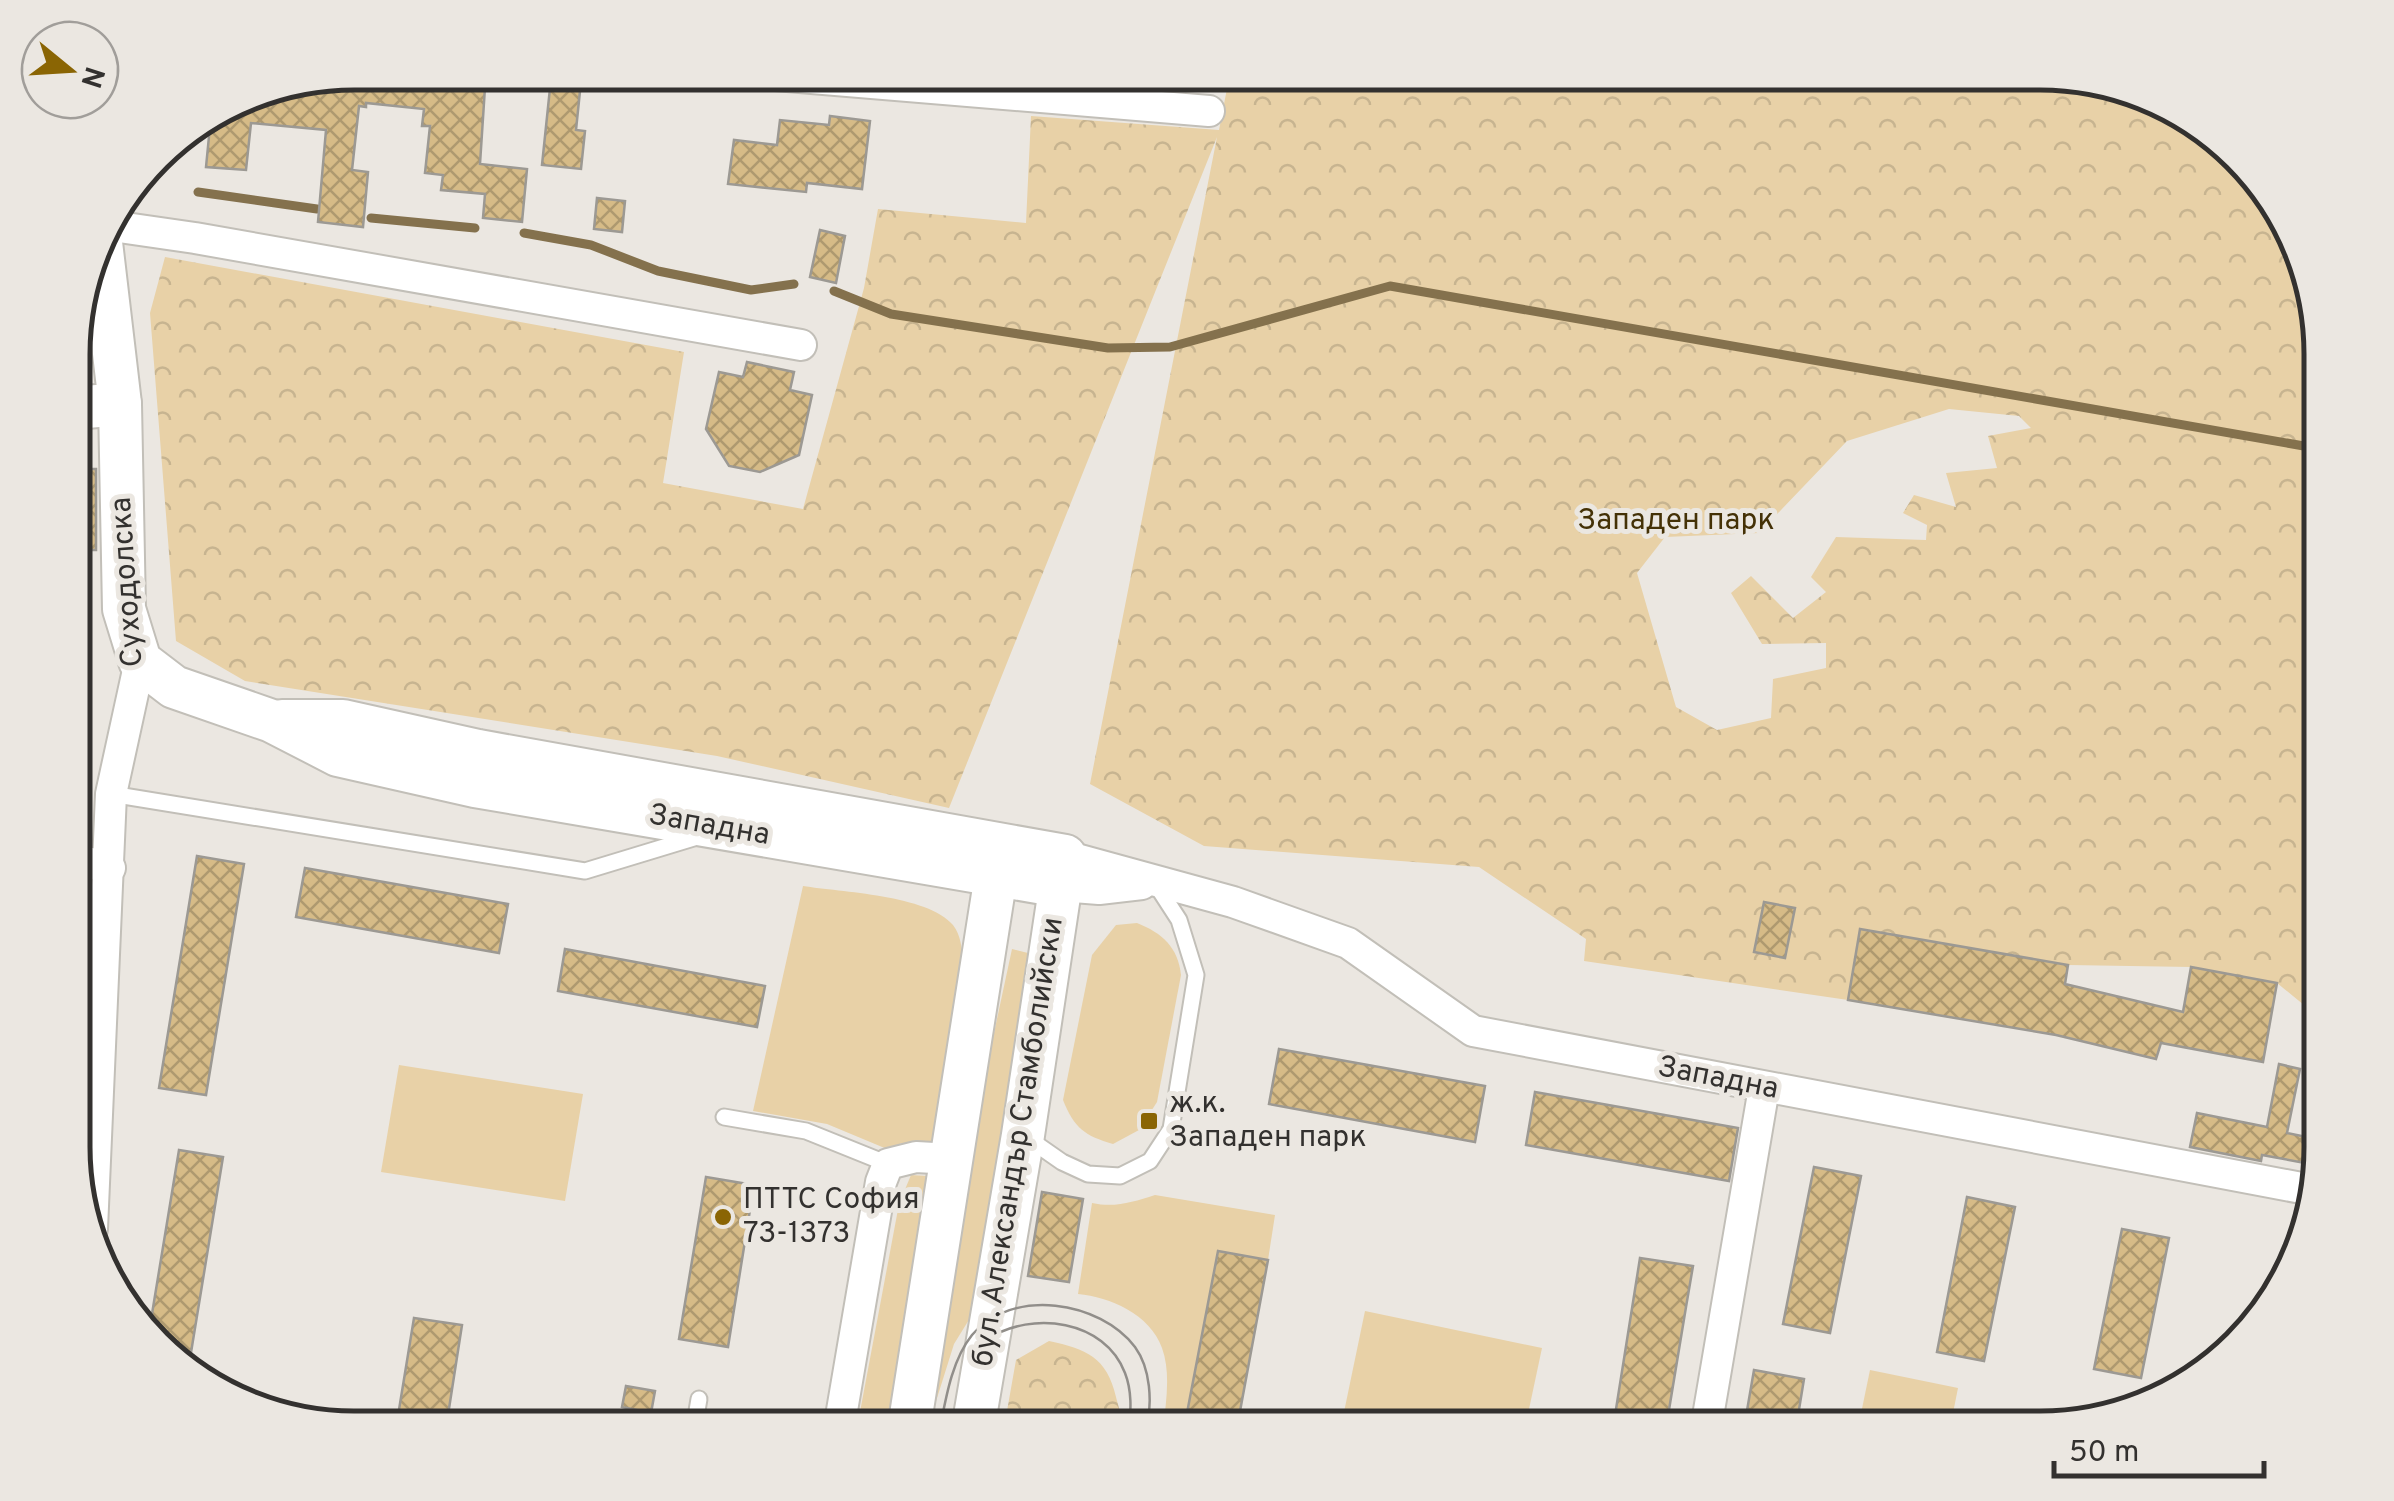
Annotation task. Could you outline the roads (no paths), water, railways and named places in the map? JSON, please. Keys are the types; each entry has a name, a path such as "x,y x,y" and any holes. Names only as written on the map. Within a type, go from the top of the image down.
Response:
{"street":[{"path":"963,90 1209,111"},
{"path":"122,228 801,345"},
{"name":"Суходолска","path":"92,1183 93,1090 110,868 111,794 140,661 124,609 120,404 104,269"},
{"path":"90,407 120,404"},
{"name":"Западна","path":"140,661 174,687 272,720 338,755 475,786 724,829 999,860"},
{"name":"Западна","path":"272,720 343,721 1063,871 1098,889 1155,883 1233,902 1348,943 1473,1031 2300,1188"},
{"path":"912,1411 999,860"},
{"path":"90,863 110,868"},
{"name":"бул. Александър Стамболийски","path":"977,1411 1063,871"},
{"path":"1709,1410 1764,1088"},
{"path":"842,1411 881,1182 888,1164 916,1157 952,1160"}],"lane":[{"path":"111,794 585,871 724,829"},
{"path":"1023,1136 1088,1174 1120,1176 1150,1162 1171,1129 1196,975 1179,920 1155,883"},
{"path":"724,1117 806,1131 888,1164"},
{"path":"697,1411 699,1399"}],"waterway":[{"path":"198,192 317,209"},
{"path":"371,218 475,228"},
{"path":"524,233 591,245 658,271 751,290 794,284"},
{"path":"834,291 891,314 1108,348 1170,347 1390,286 2303,446"}],"tram line":[{"path":"943,1411 955,1367 972,1335 1009,1310 1032,1306 1079,1310 1120,1331 1135,1347 1144,1365 1149,1411"},
{"path":"972,1357 988,1339 1025,1325 1066,1325 1084,1331 1115,1355 1129,1387 1130,1411"}],"place":[{"name":"ж.к. Западен парк","path":"1149,1121"},
{"name":"ПТТС София 73-1373","path":"723,1217"}],"park label":[{"name":"Западен парк","path":"1676,521"}]}
